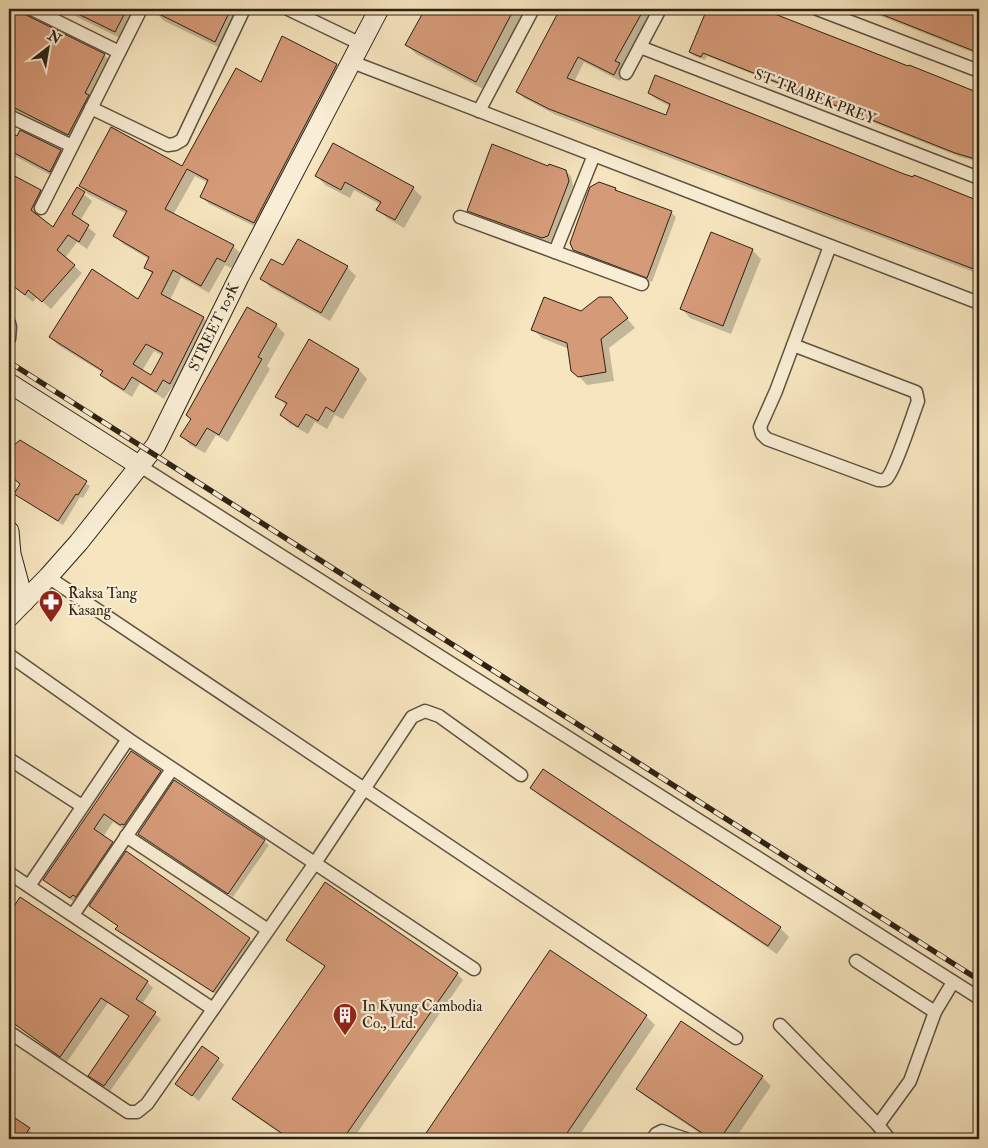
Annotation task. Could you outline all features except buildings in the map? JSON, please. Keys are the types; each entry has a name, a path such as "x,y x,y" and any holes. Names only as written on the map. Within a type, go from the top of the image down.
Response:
{"main road":[{"name":"STREET 105K","path":"9,617 79,542 156,445 239,277 379,9"},
{"path":"9,383 140,466"},
{"path":"9,531 11,554 24,602"}],"street":[{"path":"32,9 119,52"},
{"path":"41,208 141,9"},
{"path":"91,108 168,145 182,140 244,9"},
{"path":"288,9 361,44"},
{"path":"479,111 533,9"},
{"path":"626,73 660,9"},
{"path":"817,9 979,71"},
{"name":"ST TRABEK PREY","path":"640,47 979,178"},
{"path":"352,62 979,304"},
{"path":"9,116 72,146"},
{"path":"556,252 594,155"},
{"path":"460,217 642,284"},
{"path":"793,345 916,392 918,401 895,463 887,478 878,480 767,439 762,434 760,427 830,246"},
{"path":"9,323 9,339"},
{"path":"140,466 979,998"},
{"path":"48,577 736,1038"},
{"path":"9,655 128,739 474,969"},
{"path":"9,1032 128,1112 137,1112 147,1104 315,864 412,718 425,711 439,716 521,775"},
{"path":"29,886 128,739"},
{"path":"9,759 82,806"},
{"path":"73,915 172,768"},
{"path":"126,836 268,930"},
{"path":"9,873 213,1009"},
{"path":"856,961 935,1012"},
{"path":"878,1125 910,1080 935,1012 953,982"},
{"path":"780,1025 878,1125 889,1139"},
{"path":"653,1139 656,1134 662,1131 686,1139"}],"railway":[{"path":"9,362 979,980"}],"place":[{"name":"Raksa Tang Kasang","path":"51,623"},
{"name":"In Kyung Cambodia Co., Ltd.","path":"345,1036"}]}
